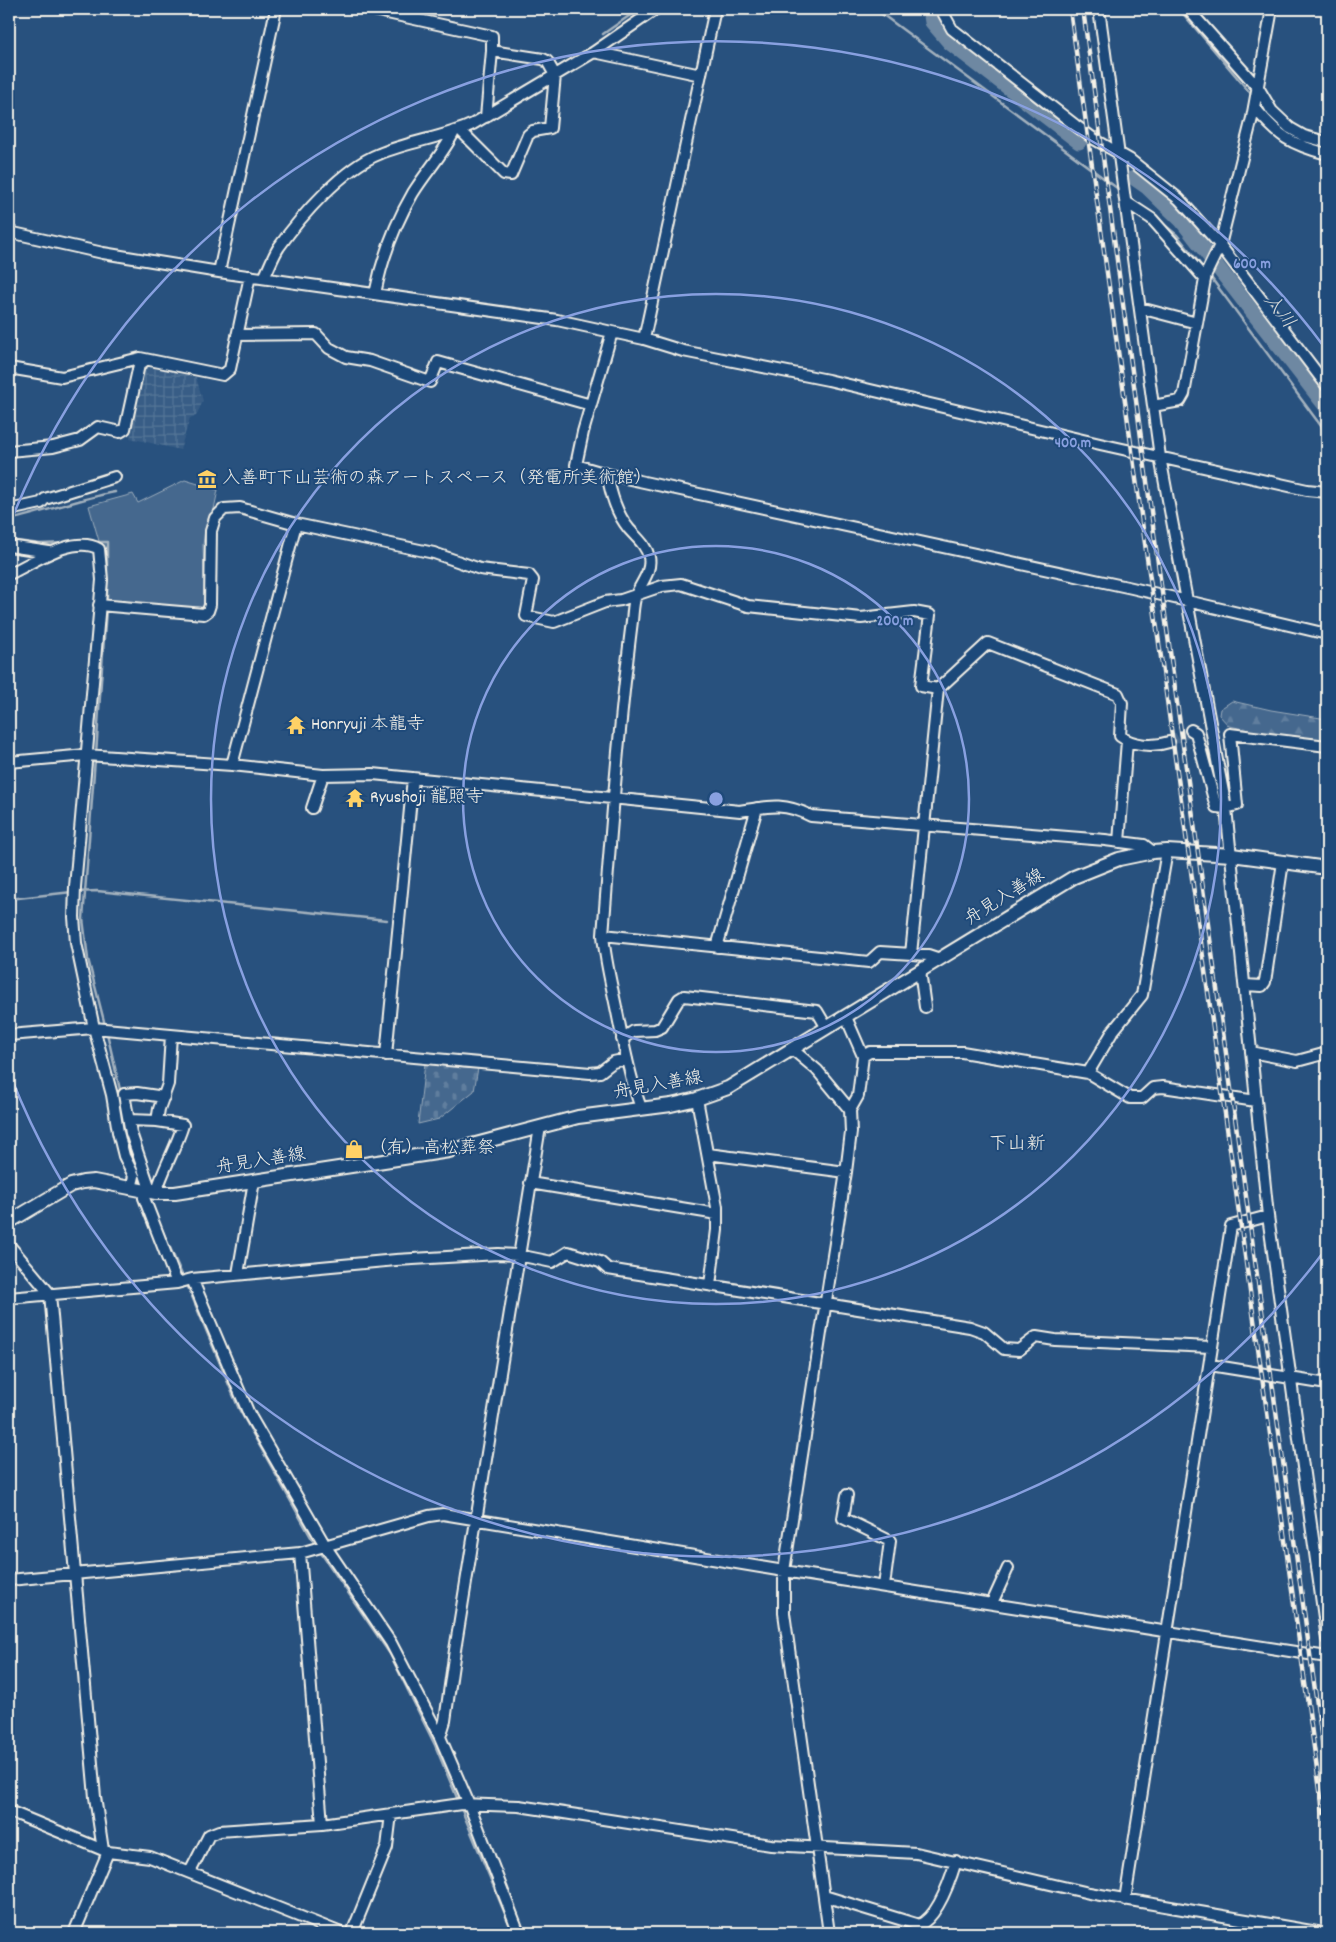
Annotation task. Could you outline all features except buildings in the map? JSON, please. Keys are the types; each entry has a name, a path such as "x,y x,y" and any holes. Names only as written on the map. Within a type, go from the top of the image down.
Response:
{"main road":[{"name":"舟見入善線","path":"9,1222 71,1184 94,1181 145,1192 175,1193 450,1151 578,1117 671,1105 698,1099 728,1088 1074,877 1119,859 1167,851 1232,855 1327,868"}],"street":[{"path":"219,272 276,9"},
{"path":"369,9 492,36 486,117"},
{"path":"264,278 278,248 316,203 353,168 377,154 457,131 486,117 594,52 656,9"},
{"path":"644,339 715,9"},
{"path":"941,9 952,29 1074,125 1119,153 1179,199 1327,386"},
{"path":"1099,9 1160,457 1226,808 1268,1216 1327,1639"},
{"path":"1188,9 1258,89 1272,111 1290,128 1304,136 1327,142"},
{"path":"1153,406 1180,401 1184,394 1205,277 1218,248 1254,107 1272,9"},
{"path":"457,131 504,174 511,175 528,135 533,131 550,128 555,76 546,62 543,59 492,51"},
{"path":"594,52 701,75"},
{"path":"1254,107 1269,125 1287,139 1301,147 1327,154"},
{"path":"374,294 380,265 397,225 414,193 457,131"},
{"path":"1126,202 1152,219 1205,277"},
{"path":"9,232 103,253 219,272 557,320 644,339 683,352 828,380 1307,490 1327,492"},
{"path":"9,368 62,378 140,358 224,375 230,369 250,276"},
{"path":"1140,308 1197,323"},
{"path":"612,332 576,465 607,474 1094,579 1327,634"},
{"path":"237,335 316,334 329,348 346,357 370,361 430,382 438,362 591,405"},
{"path":"9,451 62,445 80,440 98,427 120,432 125,428 139,366 146,360"},
{"path":"607,474 616,506 628,528 644,545 649,558 648,571 635,597 613,800 603,935 604,950 622,1039 641,1108"},
{"path":"9,510 41,503 45,499 115,477"},
{"path":"99,605 204,614 208,611 210,605 211,531 215,518 224,509 240,508 296,524 434,553 480,570 529,575 533,580 526,616 554,622 605,602 635,597 662,586 681,584 748,606 861,618 914,612 930,615 921,686 938,689"},
{"path":"232,765 296,524"},
{"path":"9,574 49,552 73,546 93,545 99,549 102,580 74,917 76,943 94,1028 112,1095 124,1156 145,1192"},
{"path":"9,546 49,552"},
{"path":"911,954 938,689 988,643 1118,694 1122,703 1120,736 1127,741 1159,746 1169,742"},
{"path":"1191,730 1196,733 1216,807 1226,808 1237,805 1230,734 1327,746"},
{"path":"1119,842 1127,741"},
{"path":"9,762 86,755 232,765 323,775 374,774 613,800 740,811 784,806 796,808 811,816 1119,842 1144,845 1153,852"},
{"path":"312,808 323,775"},
{"path":"386,1055 413,778"},
{"path":"717,947 757,808"},
{"path":"1088,1074 1113,1031 1142,995 1167,851"},
{"path":"1245,985 1262,986 1266,982 1283,862"},
{"path":"603,935 870,962 880,952 928,955 940,959"},
{"path":"920,971 925,1007"},
{"path":"622,1039 634,1031 655,1030 662,1027 679,999 684,996 817,1011 827,1028"},
{"path":"829,1933 784,1613 784,1571 846,1172 851,1132 850,1110 858,1096 864,1056 846,1016"},
{"path":"9,1035 94,1028 590,1073 600,1072 613,1062 627,1059"},
{"path":"157,1121 159,1109 168,1084 171,1035"},
{"path":"792,1049 817,1070 850,1110"},
{"path":"864,1056 870,1052 962,1052 1088,1074 1130,1098 1142,1098 1153,1088 1163,1087 1256,1102"},
{"path":"1251,1052 1297,1061 1327,1053"},
{"path":"164,1097 137,1093 124,1094 130,1132 145,1192 144,1198 177,1283"},
{"path":"698,1099 717,1214 717,1230 710,1285"},
{"path":"129,1120 183,1124 177,1143 160,1180 145,1192"},
{"path":"440,1737 445,1721 540,1126"},
{"path":"708,1154 846,1172"},
{"path":"238,1274 254,1181"},
{"path":"530,1183 717,1214"},
{"path":"1125,1900 1231,1226 1268,1216"},
{"path":"9,1245 50,1294 96,1797 105,1851 74,1933"},
{"path":"9,1298 177,1283 192,1279 238,1274 405,1259 498,1254 552,1262 568,1252 600,1262 608,1269 970,1327 984,1332 1004,1349 1019,1350 1036,1337 1055,1340 1211,1347"},
{"path":"192,1279 249,1414 326,1547 391,1643 440,1737 469,1804 519,1933"},
{"path":"1210,1365 1327,1384"},
{"path":"846,1494 843,1518 890,1541 884,1586"},
{"path":"9,1580 300,1554 430,1516 443,1514 784,1571 1327,1657"},
{"path":"300,1554 318,1824"},
{"path":"992,1603 1008,1568"},
{"path":"190,1872 209,1835 219,1831 318,1824 427,1807 469,1804 520,1806 763,1844 916,1852 1089,1893 1323,1933"},
{"path":"9,1812 105,1851 150,1857 340,1933"},
{"path":"352,1933 387,1847 391,1814"},
{"path":"824,1896 919,1925 928,1921 949,1885 956,1861"}],"shaded area":[{"path":"146,366 196,377 203,401 196,416 190,418 180,450 130,438"}],"green space":[{"path":"185,480 218,490 213,514 205,529 203,545 205,609 202,611 103,601 101,548 89,506 133,494 138,503"},
{"path":"1232,701 1271,710 1327,719 1327,742 1298,740 1229,726 1219,715 1220,709"},
{"path":"425,1063 478,1068 474,1091 439,1119 418,1124"}],"waterway":[{"path":"603,34 639,9"},
{"path":"875,9 1121,191"},
{"name":"入川","path":"930,9 932,22 950,43 1079,142"},
{"path":"1179,9 1252,95"},
{"path":"1259,103 1277,123"},
{"path":"1305,141 1327,148"},
{"name":"入川","path":"1134,178 1147,187 1181,220 1327,408"},
{"path":"1127,196 1143,207"},
{"path":"1161,222 1177,235 1204,269"},
{"path":"1209,275 1327,434"},
{"path":"9,520 115,492"},
{"path":"9,540 40,544 67,543"},
{"path":"92,542 107,542 107,604"},
{"path":"96,754 106,609"},
{"path":"95,759 83,919 88,959 105,1025"},
{"path":"77,892 97,891 387,920"},
{"path":"9,899 72,892"},
{"path":"107,1033 121,1094"},
{"path":"155,1214 183,1277"},
{"path":"186,1282 239,1409 316,1546"},
{"path":"319,1550 390,1654 435,1745 458,1800"},
{"path":"461,1808 513,1933"}],"tunnel":[{"path":"1169,742 1191,730"}],"railway":[{"path":"1070,9 1327,1840"},
{"path":"1083,9 1174,681 1327,1776"}],"place":[{"name":"入善町下山芸術の森アートスペース（発電所美術館）","path":"207,479"},
{"name":"Honryuji 本龍寺","path":"296,725"},
{"name":"Ryushoji 龍照寺","path":"355,798"},
{"name":"（有）高松葬祭","path":"354,1149"}],"district":[{"name":"下山新","path":"1017,1145"}]}
